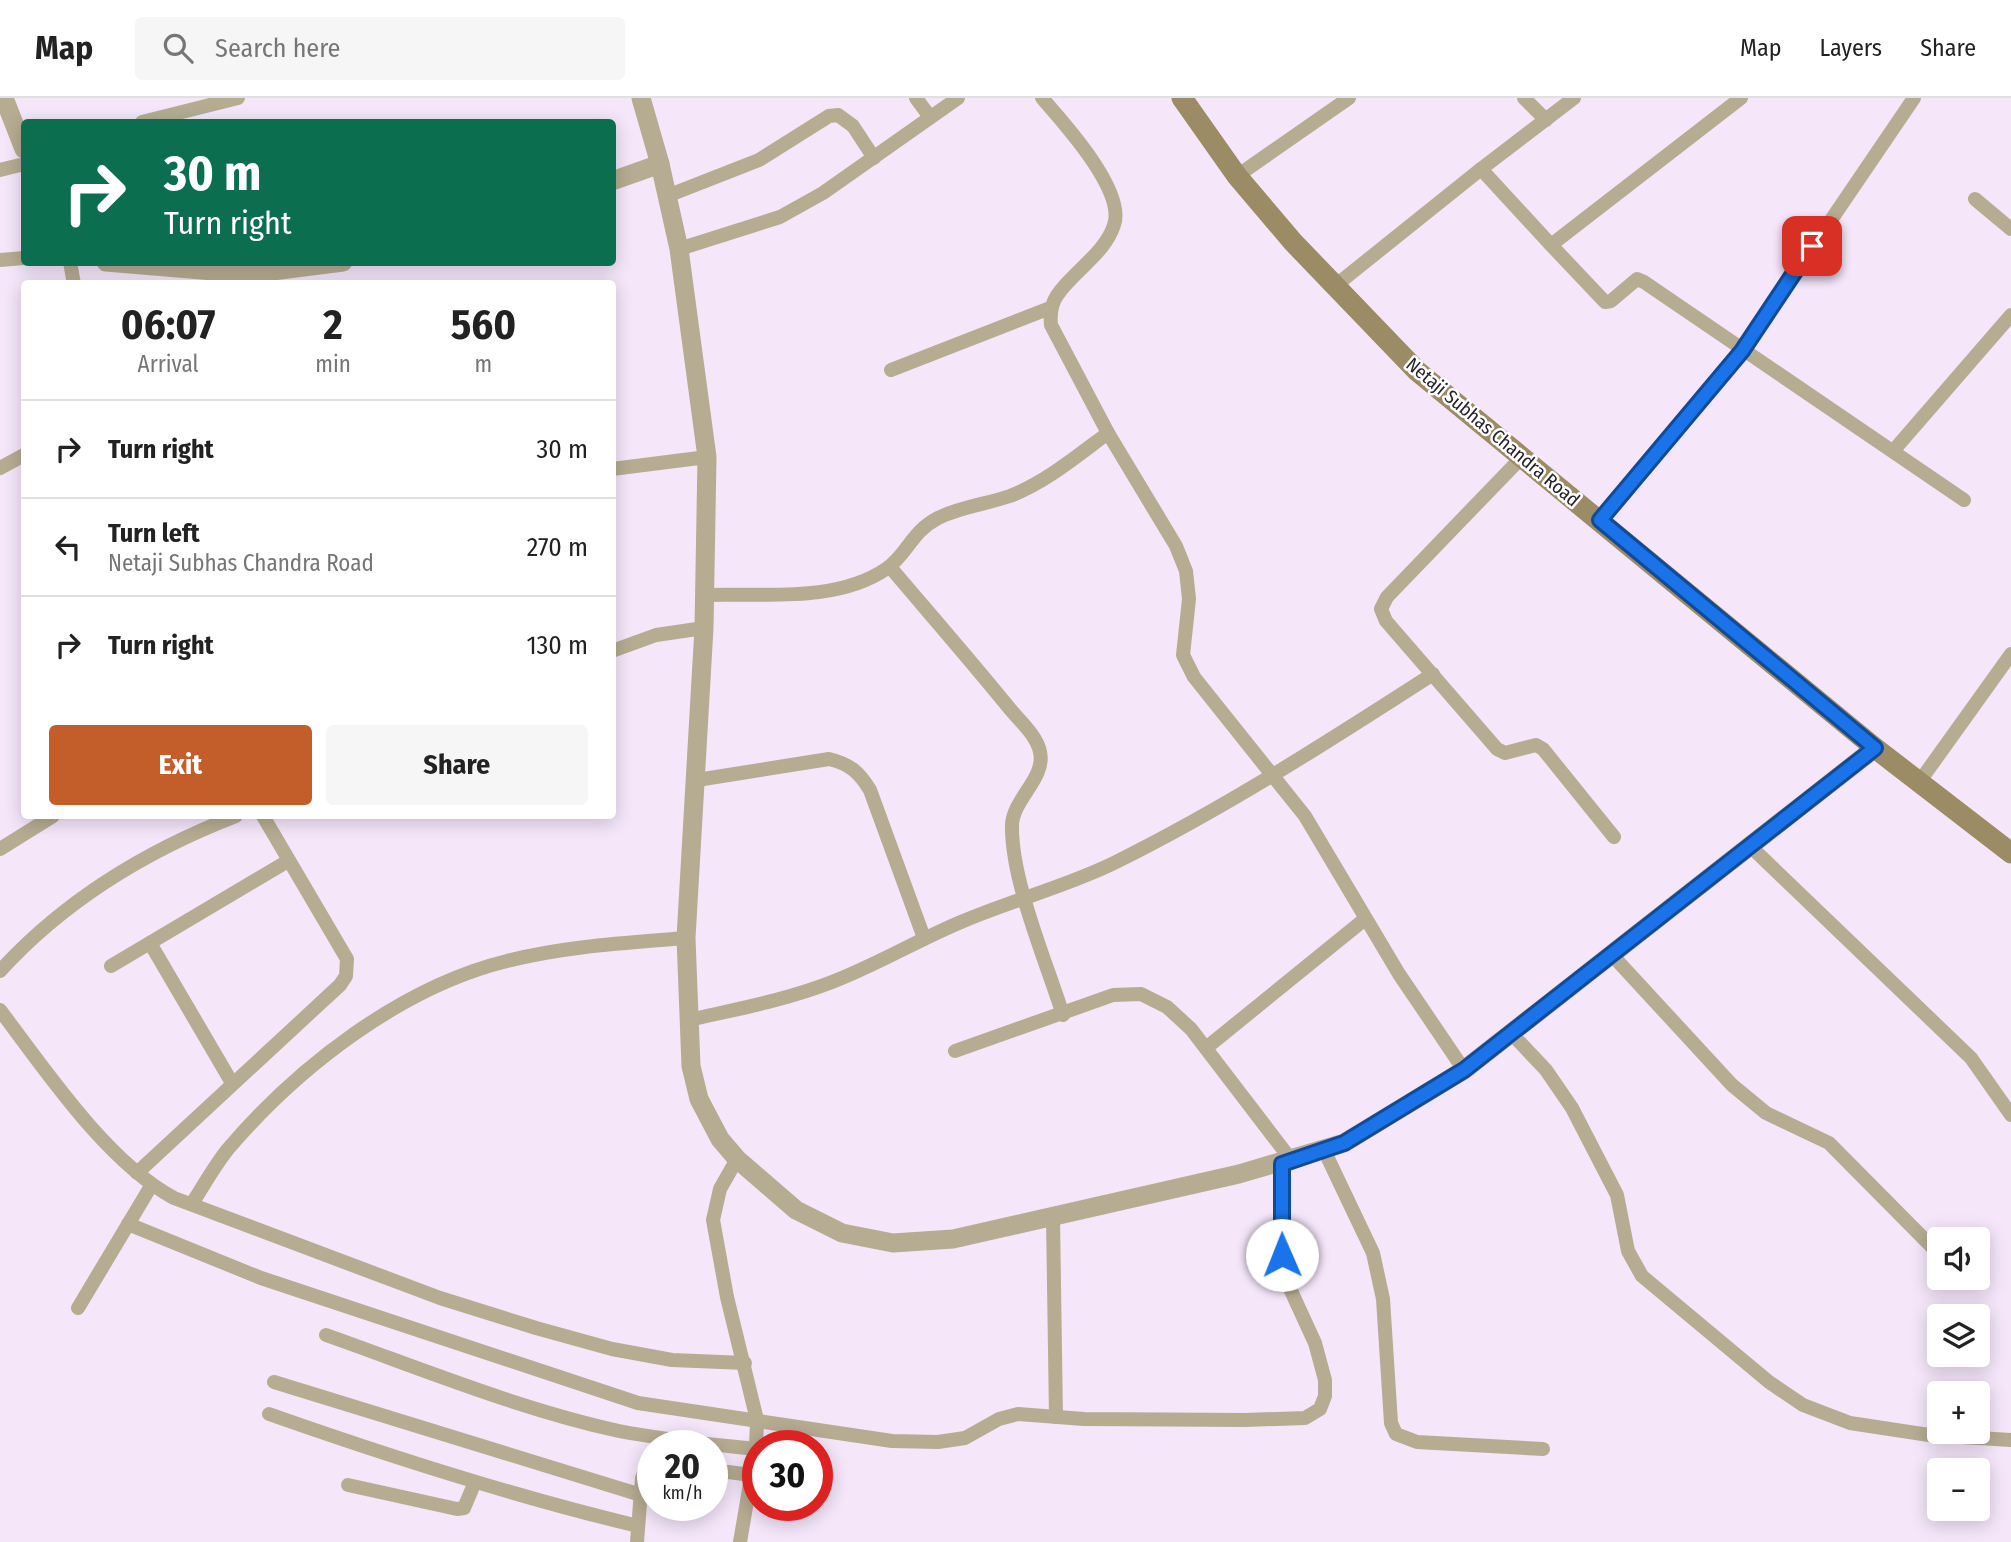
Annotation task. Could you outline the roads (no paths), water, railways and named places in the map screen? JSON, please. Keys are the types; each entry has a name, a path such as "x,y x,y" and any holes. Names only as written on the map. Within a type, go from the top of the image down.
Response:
{"main road":[{"name":"Netaji Subhas Chandra Road","path":"1182,98 1237,176 1335,286 1417,371 1875,748 2011,853"}],"street":[{"path":"4,98 21,141"},
{"path":"154,119 238,98"},
{"path":"641,98 660,164 679,249 707,457 704,628 686,939 691,1066 699,1099 720,1139 737,1159 796,1210 842,1233 855,1236 893,1243 953,1239 1287,1162 1344,1143 1464,1070 1613,956 1875,748"},
{"path":"916,98 930,117"},
{"path":"679,249 780,217 874,158 958,98"},
{"path":"1042,98 1084,149 1106,184 1116,207 1115,223 1105,244 1059,291 1049,308 1051,325 1108,433 1176,547 1186,571 1189,599 1183,655 1194,677 1305,816 1365,919 1464,1070"},
{"path":"1237,176 1349,98"},
{"path":"1524,98 1546,120"},
{"path":"1335,286 1574,98"},
{"path":"1551,245 1741,98"},
{"path":"1600,520 1742,351 1914,98"},
{"path":"667,196 760,160 830,117 838,115 853,126 874,158"},
{"path":"616,180 660,164"},
{"path":"0,170 21,165"},
{"path":"1481,169 1605,302 1611,302 1637,279 1644,282 1964,500"},
{"path":"1975,199 2011,229"},
{"path":"0,260 21,258"},
{"path":"140,266 249,279 321,266"},
{"path":"891,370 1049,308"},
{"path":"1894,450 2011,315"},
{"path":"705,595 820,592 861,584 890,567 920,528 941,516 1011,495 1044,480 1108,433"},
{"path":"616,468 707,457"},
{"path":"0,468 21,458"},
{"path":"1521,458 1387,597 1381,609 1386,621 1497,749 1505,753 1536,745 1543,748 1614,837"},
{"path":"890,567 1027,730 1041,754 1038,770 1019,801 1012,821 1025,897 1063,1015"},
{"path":"616,650 656,635 704,628"},
{"path":"1920,781 2011,654"},
{"path":"689,1020 793,996 833,982 924,937 1025,897 1070,883 1116,862 1273,777 1433,674"},
{"path":"697,780 830,759 846,763 860,774 870,790 924,937"},
{"path":"0,849 48,819"},
{"path":"2,966 68,908 132,864 230,819"},
{"path":"137,1173 340,985 346,976 347,960 265,819"},
{"path":"1751,846 1953,1040 1971,1059 2011,1115"},
{"path":"111,966 288,861"},
{"path":"1206,1048 1365,919"},
{"path":"193,1202 227,1150 270,1105 330,1052 385,1013 444,982 505,961 583,946 686,939"},
{"path":"150,943 232,1083"},
{"path":"1613,956 1732,1085 1766,1113 1829,1143 1927,1242"},
{"path":"128,1224 261,1278 638,1403 892,1441 938,1442 965,1438 999,1419 1018,1414 1245,1420 1305,1418 1320,1409 1325,1396 1325,1380 1315,1342 1287,1282 1282,1255 1287,1162 1191,1028 1167,1007 1142,994 1113,995 956,1051"},
{"path":"0,1010 82,1113 137,1173 151,1186 174,1198 193,1202 440,1298 536,1328 612,1349 672,1360 745,1363"},
{"path":"1511,1034 1546,1070 1572,1108 1617,1195 1628,1251 1642,1276 1769,1382 1803,1405 1850,1423 1929,1435 2011,1440"},
{"path":"1324,1150 1373,1253 1384,1299 1391,1423 1396,1434 1417,1442 1543,1449"},
{"path":"737,1159 720,1189 713,1220 757,1430"},
{"path":"78,1308 151,1186"},
{"path":"1053,1218 1056,1417"},
{"path":"326,1335 461,1383 617,1430 674,1441 742,1448"},
{"path":"274,1382 637,1494"},
{"path":"270,1414 401,1461 559,1507 638,1526"},
{"path":"348,1485 457,1509 464,1508 468,1502 475,1482"},
{"path":"637,1542 638,1521"},
{"path":"740,1542 744,1521"}]}
